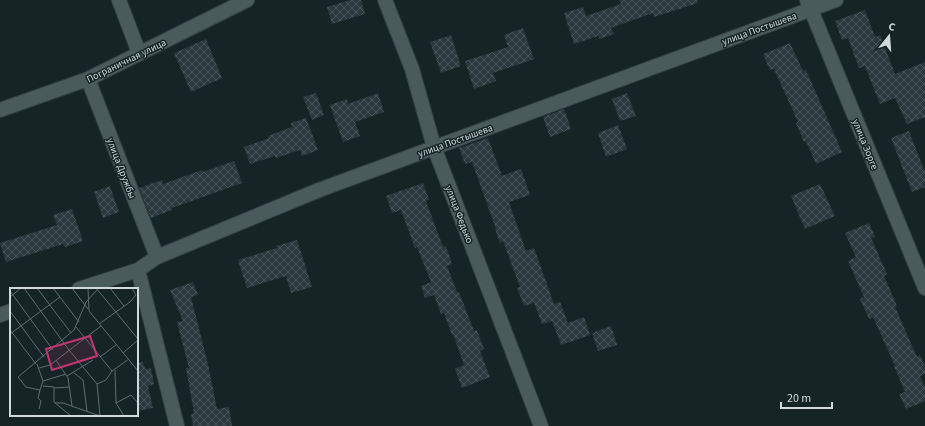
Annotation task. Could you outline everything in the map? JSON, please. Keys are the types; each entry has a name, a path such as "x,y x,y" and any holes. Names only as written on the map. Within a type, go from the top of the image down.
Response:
{"street":[{"path":"118,0 139,53"},
{"name":"Пограничная улица","path":"0,110 88,79 248,0"},
{"name":"улица Федько","path":"385,0 412,70 434,147 540,426"},
{"name":"улица Постышева","path":"82,288 138,270 157,257 319,190 809,4 836,0"},
{"name":"улица Зорге","path":"809,4 925,288"},
{"name":"улица Дружбы","path":"88,79 157,257"},
{"path":"138,270 177,426"},
{"path":"0,314 10,311"}],"building":[{"path":"350,0 361,0 365,14 332,24 327,7"},
{"path":"619,0 697,0 698,3 654,17 653,13 611,28 614,34 599,39 598,36 574,44 564,13 583,7 586,16 621,4"},
{"path":"865,10 875,37 880,35 895,74 925,62 925,117 907,124 895,98 880,104 865,66 859,68 848,38 842,40 835,21"},
{"path":"523,28 534,59 493,73 496,81 474,89 465,61 508,47 504,35"},
{"path":"451,35 461,66 441,73 430,42"},
{"path":"206,39 222,78 191,92 174,53"},
{"path":"790,43 803,71 806,70 842,152 816,164 806,141 804,142 796,123 798,122 774,69 770,70 763,54"},
{"path":"316,93 324,115 312,120 303,97"},
{"path":"378,93 384,112 355,122 360,136 343,142 330,105 347,99 348,104"},
{"path":"627,93 636,116 620,121 612,99"},
{"path":"564,109 571,129 550,137 543,117"},
{"path":"306,118 318,150 302,156 300,150 276,158 275,156 250,164 244,147 269,138 268,136 292,127 291,123"},
{"path":"618,125 627,149 606,157 598,133"},
{"path":"909,131 925,172 925,187 912,192 891,138"},
{"path":"488,138 502,176 521,169 530,195 509,202 526,251 534,248 554,304 560,302 568,323 584,317 590,335 561,345 552,321 542,324 534,303 524,306 517,288 520,287 503,241 500,243 472,162 465,164 459,148"},
{"path":"234,161 242,183 172,208 172,210 151,218 139,188 162,180 163,184 202,170 203,172"},
{"path":"423,183 429,199 426,201 443,247 446,246 452,264 447,266 474,331 477,330 484,349 480,351 490,377 462,388 455,369 464,365 453,334 452,335 444,313 441,314 434,295 425,298 421,286 431,282 417,247 415,248 401,210 392,213 386,196"},
{"path":"820,184 835,216 805,229 791,196"},
{"path":"110,186 119,212 103,218 94,192"},
{"path":"72,209 83,241 65,247 63,244 6,262 0,243 57,225 53,215"},
{"path":"869,223 875,237 871,238 887,274 884,276 897,306 895,307 917,357 920,355 925,366 925,374 920,376 925,388 925,401 906,409 899,394 905,392 895,366 873,317 869,319 860,299 864,297 848,261 856,257 845,233"},
{"path":"297,240 312,287 291,293 286,276 247,288 238,260"},
{"path":"193,282 198,295 191,297 208,364 217,409 229,407 232,426 193,426 191,414 194,413 186,368 189,368 177,322 183,321 170,290"},
{"path":"611,326 617,345 598,351 592,333"},
{"path":"138,362 143,362 145,369 151,368 154,384 148,386 153,408 138,411"}]}
